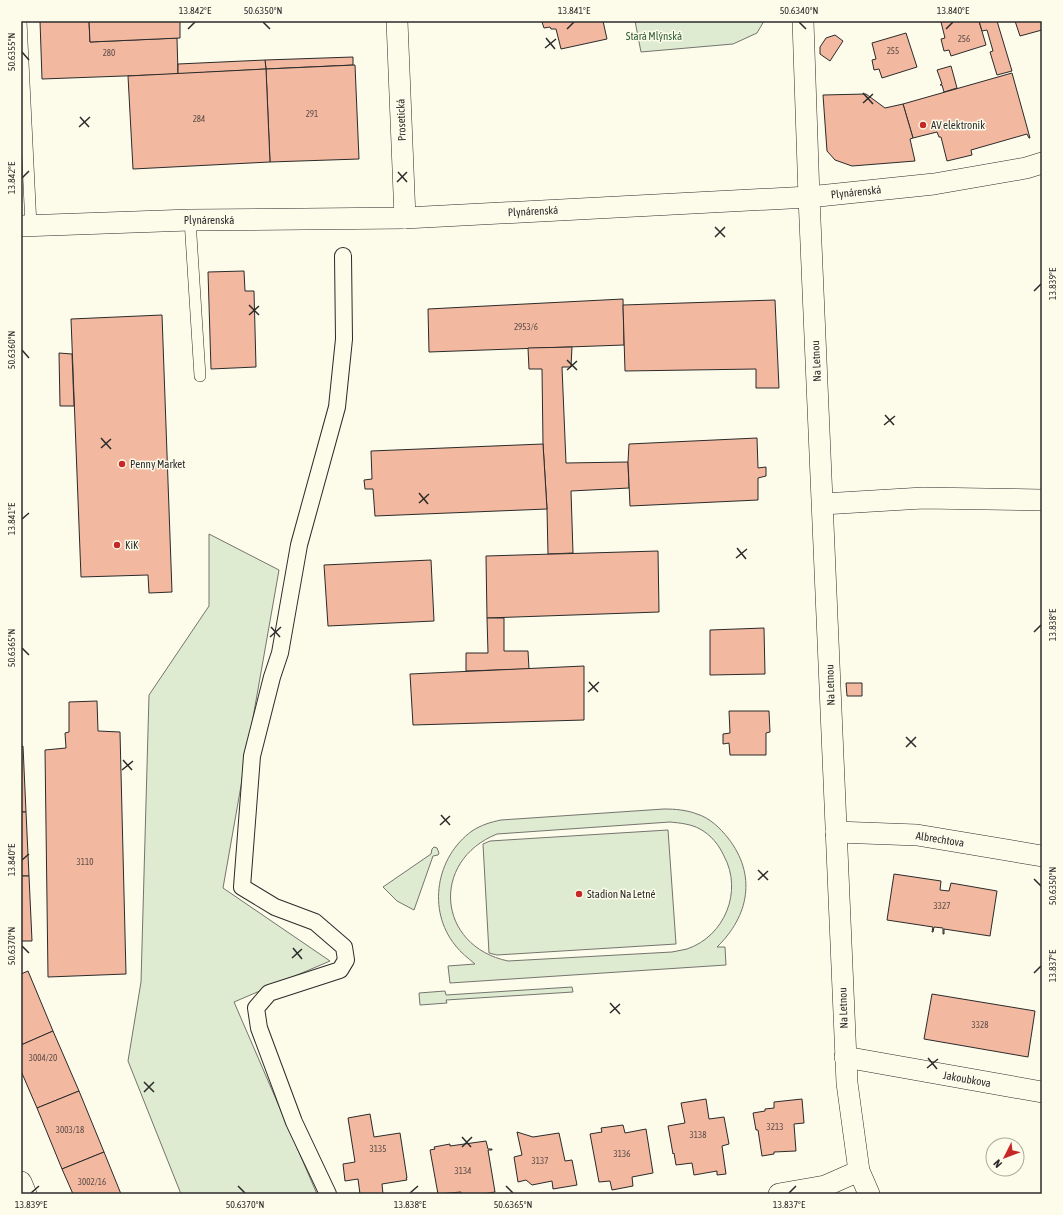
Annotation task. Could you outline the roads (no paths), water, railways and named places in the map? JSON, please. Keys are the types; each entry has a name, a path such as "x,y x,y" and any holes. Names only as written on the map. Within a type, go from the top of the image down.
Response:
{"street":[{"name":"Prosetická","path":"397,21 405,218"},
{"path":"807,22 809,197"},
{"name":"Plynárenská","path":"26,226 190,220 405,218 809,197 934,184 1026,168 1042,163"},
{"name":"Na Letnou","path":"809,197 847,1083 859,1171 869,1194"},
{"path":"328,1194 294,1122 259,1028 256,1008 269,993 340,970 346,960 344,947 315,922 275,907 242,887 252,756 280,653 299,545 337,407 344,339 343,256"},
{"path":"823,504 923,498 1042,500"},
{"name":"Albrechtova","path":"836,832 917,835 1042,856"},
{"name":"Jakoubkova","path":"846,1057 1042,1092"},
{"path":"779,1194 825,1186 859,1171"},
{"path":"21,1182 26,1194"}],"lane":[{"path":"21,21 26,226"},
{"path":"190,220 200,376"}],"place":[{"name":"AV elektronik","path":"923,125"},
{"name":"Penny Market","path":"122,464"},
{"name":"KiK","path":"117,545"},
{"name":"Stadion Na Letné","path":"579,894"}],"park label":[{"name":"Stará Mlýnská","path":"654,36"}]}
